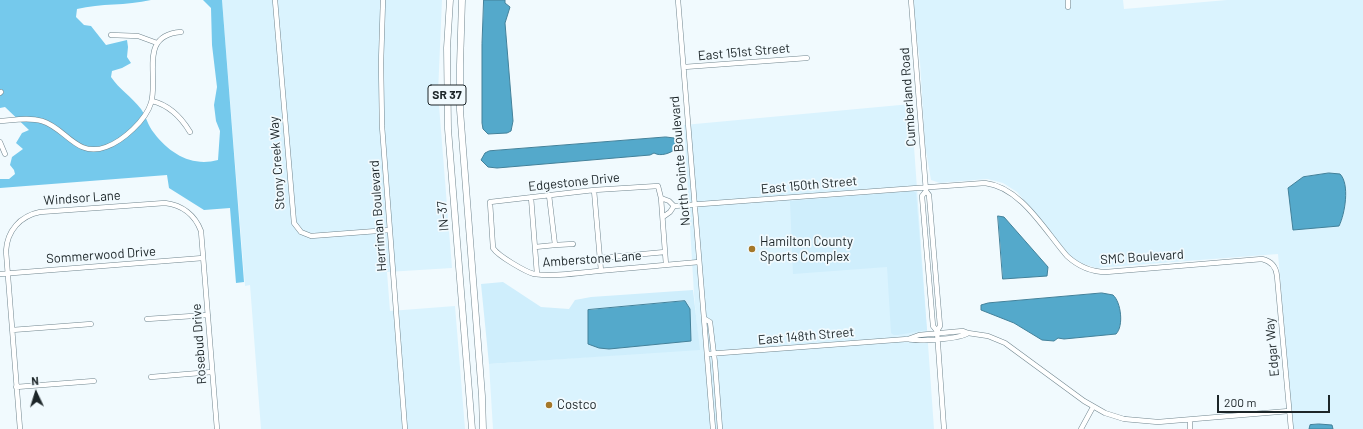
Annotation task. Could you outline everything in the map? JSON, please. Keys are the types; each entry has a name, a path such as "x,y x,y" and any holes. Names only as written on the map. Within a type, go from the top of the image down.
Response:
{"highway":[{"name":"IN-37","path":"450,0 447,74 448,129 472,427"},
{"name":"IN-37","path":"462,0 460,110 482,396 483,429"},
{"path":"482,396 487,429"}],"street":[{"name":"Stony Creek Way","path":"275,0 294,223 301,232 310,236 390,230"},
{"name":"Herriman Boulevard","path":"383,0 381,104 405,429"},
{"name":"North Pointe Boulevard","path":"678,0 713,429"},
{"name":"Cumberland Road","path":"911,0 926,189 929,195 940,326 937,332 937,339 944,429"},
{"path":"1068,0 1068,7"},
{"path":"0,121 32,119 43,121 53,126 79,146 100,148 114,144 144,116 152,101 152,62 157,43 164,36 180,32"},
{"path":"111,35 138,36 157,43"},
{"name":"East 151st Street","path":"684,67 807,58"},
{"path":"152,101 173,111 190,132"},
{"path":"0,142 5,154"},
{"name":"SMC Boulevard","path":"926,189 985,183 1007,190 1021,202 1067,256 1082,267 1095,271 1106,272 1262,259 1273,264"},
{"name":"Edgestone Drive","path":"490,202 594,190 655,185 660,188 661,198"},
{"name":"East 150th Street","path":"674,206 926,189"},
{"path":"594,190 601,271"},
{"path":"550,195 555,245"},
{"path":"531,197 538,274"},
{"path":"663,217 670,212 674,206 669,201 661,198 666,265"},
{"name":"Amberstone Lane","path":"490,202 493,245 495,251 527,272 538,274 562,274 699,262"},
{"name":"Windsor Lane","path":"20,429 6,246 13,229 25,218 40,212 166,203 188,212 196,221 201,231 204,258"},
{"path":"535,247 573,244"},
{"name":"Amberstone Lane","path":"600,258 666,252"},
{"name":"Sommerwood Drive","path":"0,274 204,258"},
{"name":"Rosebud Drive","path":"204,258 216,429"},
{"name":"Edgar Way","path":"1273,264 1277,276 1291,429"},
{"path":"147,320 208,315"},
{"name":"North Pointe Boulevard","path":"705,319 710,322 720,429"},
{"path":"12,330 90,324"},
{"name":"East 148th Street","path":"707,354 908,338 916,335 937,332 963,331 988,336 1005,343 1094,407 1117,417 1138,421 1158,422 1289,411"},
{"name":"East 148th Street","path":"908,338 914,340 937,339 964,336 968,333"},
{"path":"151,377 212,372"},
{"path":"16,387 94,381"},
{"path":"1081,429 1094,407"},
{"path":"1190,420 1190,429"},
{"path":"210,429 216,429"}],"shaded area":[{"path":"0,0 151,0 77,9 76,17 84,25 91,26 106,45 127,40 127,57 131,63 112,71 111,77 141,109 152,130 167,147 182,157 199,162 208,162 218,160 220,131 216,121 214,105 217,87 212,45 211,8 203,0 222,0 244,282 236,283 230,208 204,210 169,188 167,175 0,188 0,179 9,179 15,174 10,165 12,157 23,149 16,143 22,133 29,130 5,107 0,108"},
{"path":"222,0 442,0 438,93 452,268 387,272 390,311 455,306 465,429 261,429 250,285 245,286"},
{"path":"484,0 505,0 505,3 510,7 505,23 513,121 511,131 507,133 488,134 483,129 482,44"},
{"path":"912,0 1123,0 1124,9 1227,0 1363,0 1363,429 1293,429 1278,254 1096,268 1078,262 1070,256 1017,192 1003,183 987,179 940,183 931,180 925,145 920,62"},
{"path":"911,104 934,429 493,429 489,364 699,349 694,294 684,125"},
{"path":"666,137 674,138 677,148 669,153 663,154 654,153 650,155 497,168 488,167 481,160 485,153 489,151"},
{"path":"1329,173 1340,174 1345,185 1345,207 1339,226 1293,230 1288,188 1303,177"},
{"path":"914,191 916,193 927,330 898,335 891,333 887,267 793,274 790,201"},
{"path":"998,216 1004,217 1048,267 1047,276 1003,279"},
{"path":"503,282 541,307 569,309 575,300 591,297 693,290 700,350 489,364 481,284","holes":["597,309 664,344 599,348 588,310"]},
{"path":"1102,293 1113,295 1116,298 1120,308 1121,320 1116,334 1064,339 1058,338 1054,341 1042,340 1014,323 981,310 981,305 988,303"},
{"path":"685,301 690,309 691,341 609,349 599,348 588,344 588,310"},
{"path":"1310,425 1332,425 1333,429 1309,429"}],"place":[{"name":"Hamilton County Sports Complex","path":"752,249"},
{"name":"Costco","path":"549,405"}]}
